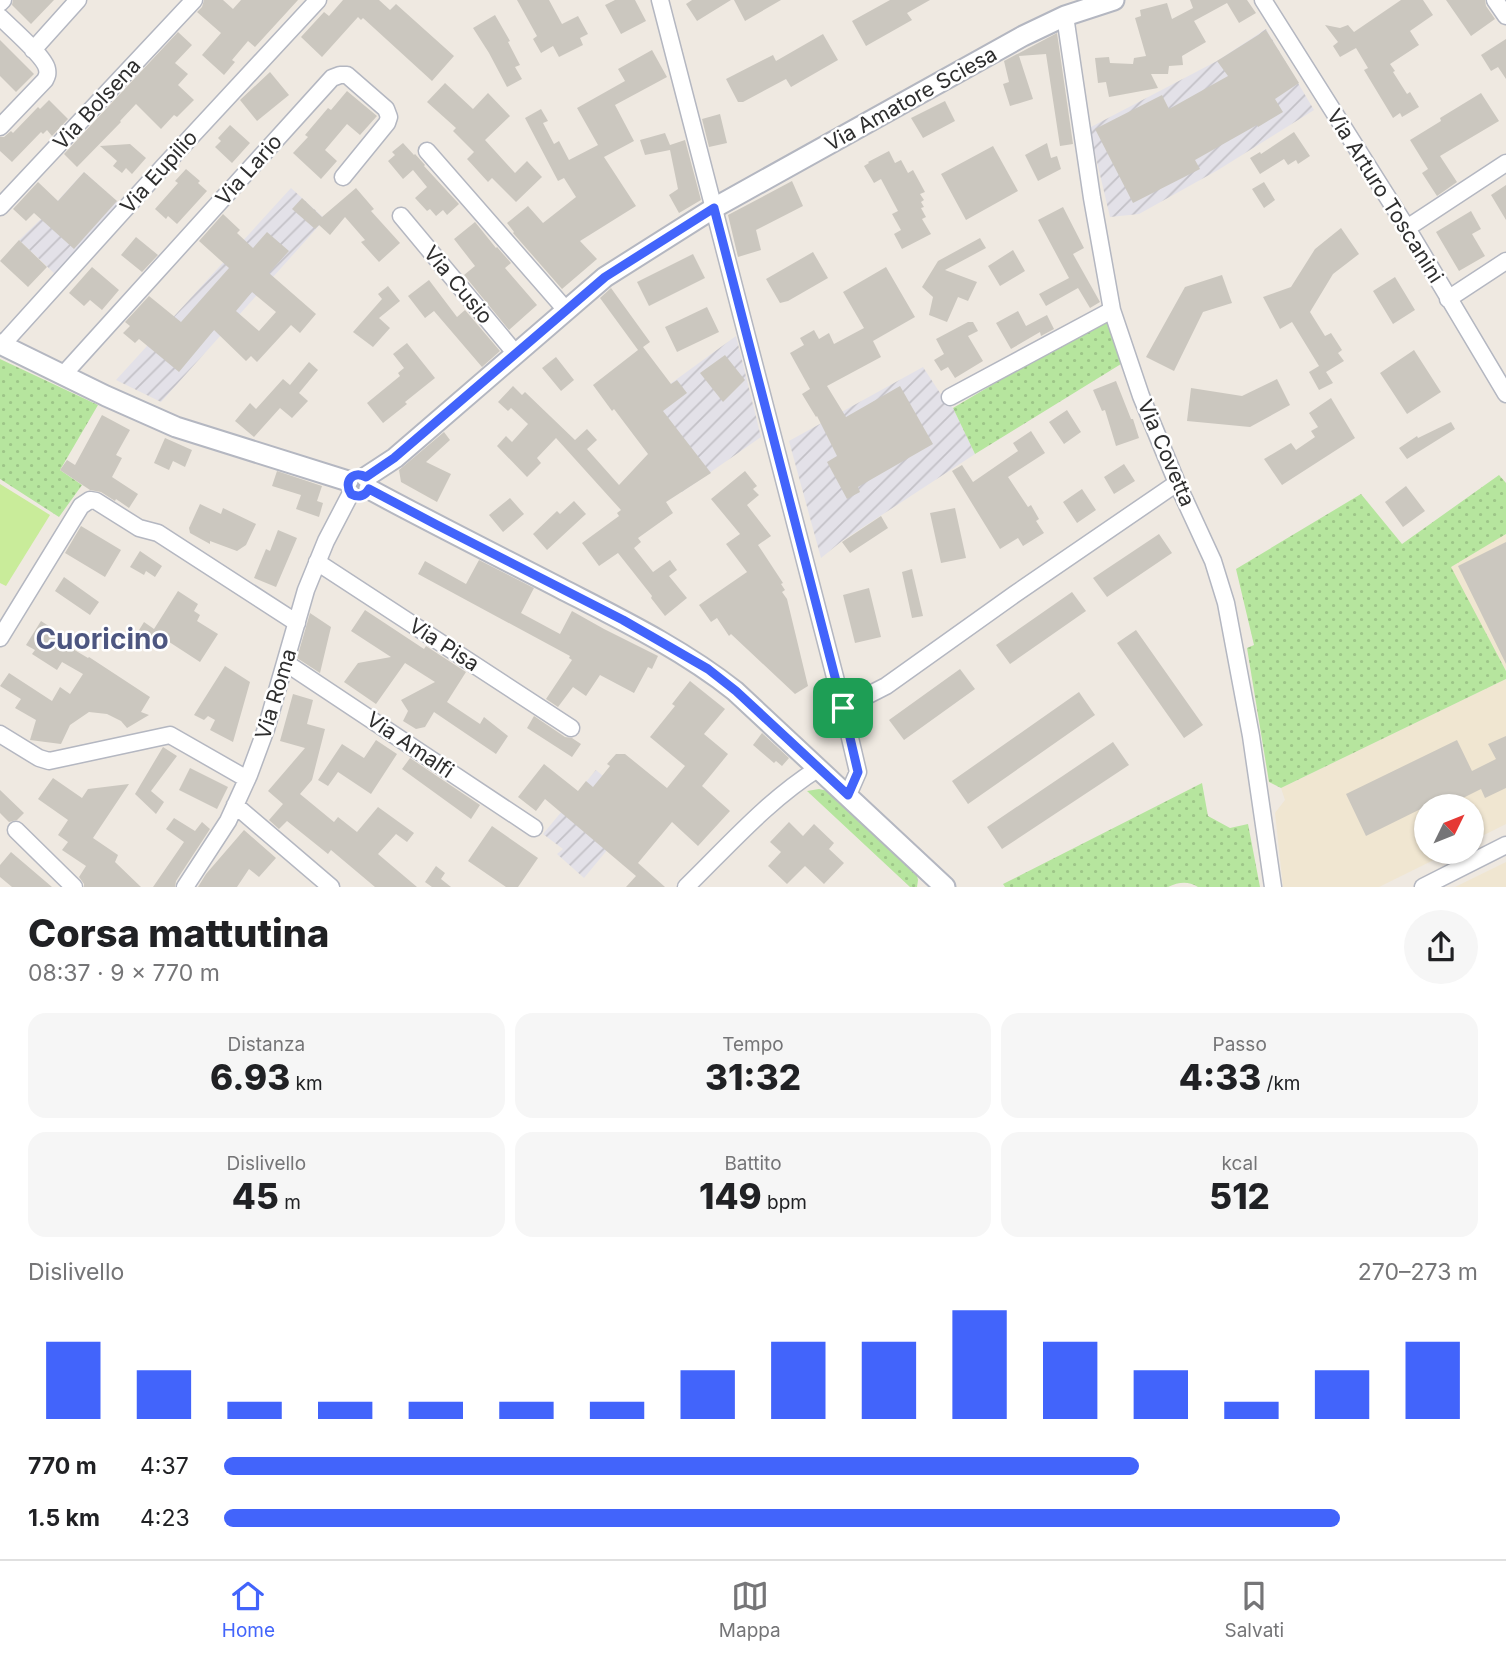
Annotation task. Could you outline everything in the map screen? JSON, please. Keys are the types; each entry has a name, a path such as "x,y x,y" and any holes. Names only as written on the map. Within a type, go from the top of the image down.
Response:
{"street":[{"path":"33,50 78,0"},
{"name":"Via Bolsena","path":"0,207 194,0"},
{"name":"Via Eupilio","path":"1,344 318,0"},
{"path":"660,0 843,708 858,772 848,795"},
{"name":"Via Amatore Sciesa","path":"359,485 605,277 714,208 1023,36 1065,16 1114,0"},
{"name":"Via Arturo Toscanini","path":"1263,0 1407,228 1506,394"},
{"path":"1495,0 1506,16"},
{"name":"Via Covetta","path":"1065,16 1112,310 1141,396 1213,561 1226,603 1251,736 1273,887"},
{"path":"0,17 47,68 45,80 0,127"},
{"name":"Via Lario","path":"64,375 332,78 347,75 386,109 389,117 387,124 343,177"},
{"path":"427,150 566,310"},
{"path":"1407,228 1506,163"},
{"name":"Via Cusio","path":"401,216 516,354"},
{"path":"1448,299 1506,261"},
{"path":"950,397 1112,310"},
{"path":"1,344 176,427 359,485 623,620 708,669 736,691 848,795 937,885"},
{"path":"843,708 886,686 1014,594 1177,483"},
{"name":"Via Roma","path":"185,887 228,821 247,779 266,729 317,562 337,518 359,485"},
{"path":"0,638 81,506 90,500 139,528 158,533 297,623"},
{"name":"Via Pisa","path":"317,562 571,729"},
{"name":"Via Amalfi","path":"286,663 534,828"},
{"path":"0,734 39,758 49,761 170,735 247,779"},
{"path":"686,887 772,802 819,768"},
{"path":"235,805 331,887"},
{"path":"16,830 74,887"},
{"path":"1423,887 1506,845"}],"shaded area":[{"path":"1266,29 1314,110 1218,170 1139,214 1110,217 1089,128 1217,61"},
{"path":"84,172 121,205 56,275 19,240"},
{"path":"291,188 325,219 161,402 116,380"},
{"path":"736,336 761,437 682,492 622,419"},
{"path":"923,367 953,408 975,454 842,541 821,558 789,441"},
{"path":"1506,534 1506,671 1450,567"},
{"path":"1506,679 1506,824 1484,835 1484,794 1414,794 1414,864 1426,864 1379,887 1283,887 1275,813 1285,800 1281,788"},
{"path":"596,770 641,809 584,878 557,854 563,849 543,834"},
{"path":"1506,862 1506,887 1455,887"}],"green space":[{"path":"1102,320 1108,323 1121,364 975,454 953,408"},
{"path":"0,359 98,405 60,470 82,485 59,517 0,479"},
{"path":"1499,475 1506,483 1506,534 1451,567 1506,671 1506,679 1281,788 1269,782 1247,648 1254,645 1236,569 1361,494 1402,544"},
{"path":"0,484 50,515 6,586 0,583"},
{"path":"1202,783 1208,816 1230,828 1248,824 1260,887 1198,887 1183,883 1168,887 1005,887 1003,884"},
{"path":"819,789 833,792 916,871 917,887 910,887 807,791"}],"building":[{"path":"13,0 54,0 31,24 12,5"},
{"path":"204,0 223,0 233,9 241,0 298,0 255,47 248,41 232,60 235,62 224,75 202,55 221,33 197,12"},
{"path":"343,0 379,0 390,10 396,4 454,56 432,81 363,18 361,20 358,17 322,57 301,37 324,12 329,16"},
{"path":"517,0 549,0 562,24 578,16 588,34 580,38 583,45 559,57 553,46 541,53 533,39 537,36"},
{"path":"615,0 635,0 646,21 621,34 605,5"},
{"path":"692,0 731,0 697,21 686,4"},
{"path":"734,0 781,0 745,21"},
{"path":"890,0 930,0 907,13 912,20 866,46 852,21"},
{"path":"1190,0 1247,0 1256,13 1239,23 1227,3 1194,21 1206,42 1182,56 1183,65 1169,66 1168,74 1151,74 1158,88 1109,97 1106,82 1098,83 1095,58 1109,57 1110,63 1133,64 1134,58 1146,56 1135,18 1141,16 1140,10 1167,3 1172,19 1193,8"},
{"path":"1401,0 1423,0 1433,15 1410,31 1419,45 1390,64 1407,94 1410,92 1419,107 1402,117 1400,113 1393,118 1364,70 1368,68 1356,48 1340,57 1333,46 1338,42 1325,25 1340,28 1348,25 1354,32"},
{"path":"1446,0 1485,0 1495,19 1471,36"},
{"path":"495,15 520,65 515,67 522,79 507,87 473,28"},
{"path":"1266,30 1299,83 1275,99 1283,112 1195,160 1200,169 1133,203 1095,129 1162,95 1169,109 1228,76 1217,61"},
{"path":"178,32 192,45 175,63 188,74 178,85 194,100 161,129 136,104 77,167 64,154"},
{"path":"1057,33 1073,144 1060,146 1046,54 1019,56 1033,99 1010,106 1003,84 1009,82 1004,61"},
{"path":"823,34 838,60 791,87 786,79 743,102 738,102 726,79 773,55 776,61"},
{"path":"1506,39 1506,79 1498,67 1491,71 1481,55"},
{"path":"0,40 34,74 16,92 0,76"},
{"path":"652,50 667,77 615,105 634,141 604,157 636,206 580,241 597,259 562,289 507,223 528,206 543,223 576,197 564,178 558,181 525,118 541,109 548,121 543,123 554,144 559,141 569,160 598,145 577,108 625,81 618,69"},
{"path":"270,72 289,95 257,121 240,100"},
{"path":"445,83 473,109 488,93 510,116 485,140 515,173 527,161 542,177 516,202 492,178 488,182 467,159 474,152 453,131 456,128 427,102"},
{"path":"347,91 377,116 360,135 347,124 325,150 337,161 321,179 293,153 328,108 331,110"},
{"path":"1481,93 1499,121 1440,156 1457,182 1437,196 1422,173 1428,169 1410,140"},
{"path":"49,100 68,119 52,136 47,130 43,134 41,132 12,162 0,151 0,137 11,131 13,133 38,107 40,109"},
{"path":"945,101 955,121 923,138 911,118"},
{"path":"720,114 727,143 709,147 702,119"},
{"path":"230,125 250,143 232,163 215,147 221,141 218,138"},
{"path":"1294,132 1310,156 1298,164 1296,160 1288,165 1284,159 1260,174 1250,158 1260,152 1261,154"},
{"path":"665,133 670,145 685,140 701,200 679,213 669,195 678,189 670,150 645,155 640,140"},
{"path":"403,143 459,204 447,215 443,210 436,216 430,209 427,211 415,198 427,187 413,170 403,179 388,161 395,155 392,152"},
{"path":"1047,143 1051,158 1057,156 1061,169 1038,181 1025,155"},
{"path":"130,144 146,158 132,174 126,168 122,173 113,166 117,161 100,146"},
{"path":"993,146 1018,191 966,220 941,174"},
{"path":"889,151 895,163 901,160 908,173 913,170 925,192 920,194 924,200 921,202 924,207 921,208 926,217 922,219 931,234 902,249 894,234 901,230 892,214 898,211 881,179 874,183 864,166"},
{"path":"186,169 207,191 177,224 155,209 178,183 175,181"},
{"path":"84,172 117,201 74,249 34,213 26,221 13,209 38,182 58,201"},
{"path":"792,181 803,206 756,230 761,250 738,257 728,215"},
{"path":"1264,182 1275,200 1264,208 1252,189"},
{"path":"1506,185 1506,220 1491,195"},
{"path":"356,188 374,209 371,211 400,243 379,262 361,242 365,240 345,217 330,235 319,225 315,229 292,209 302,198 322,217"},
{"path":"1063,207 1084,248 1073,254 1100,302 1090,308 1078,288 1046,306 1039,294 1069,278 1038,220"},
{"path":"1471,211 1481,229 1472,234 1485,256 1459,271 1436,232"},
{"path":"223,214 240,230 237,233 253,248 267,232 289,251 269,273 316,314 300,333 291,325 257,362 251,356 246,361 214,330 179,372 139,339 135,343 123,333 130,326 125,322 149,296 181,322 229,268 199,241","holes":["252,292 276,312 259,331 236,311"]},
{"path":"475,222 511,263 505,268 537,305 509,330 464,275 475,266 454,239"},
{"path":"1341,228 1359,254 1333,274 1310,312 1325,336 1331,333 1342,350 1338,353 1344,361 1326,372 1333,383 1319,390 1309,372 1319,366 1292,322 1280,329 1263,297 1291,287 1315,249"},
{"path":"136,237 158,255 142,272 121,255"},
{"path":"980,238 986,248 945,270 977,282 968,301 958,297 947,322 929,315 933,297 922,287 938,261"},
{"path":"19,240 47,267 28,287 0,261"},
{"path":"1013,250 1025,271 1000,286 988,266"},
{"path":"813,252 828,278 780,303 766,279"},
{"path":"693,254 705,278 649,306 637,282"},
{"path":"92,267 119,290 102,310 90,300 84,306 69,293"},
{"path":"886,267 915,317 873,341 881,357 827,386 846,417 900,386 933,444 858,487 860,492 847,499 827,462 837,456 817,416 802,394 810,389 790,353 804,345 800,338 814,330 819,339 829,333 834,344 864,328 843,292"},
{"path":"1222,275 1232,303 1203,312 1174,371 1146,357 1185,287"},
{"path":"1395,277 1415,310 1393,324 1373,291"},
{"path":"429,280 457,317 465,310 500,351 482,367 434,311 425,318 408,296"},
{"path":"388,286 400,301 379,318 390,328 373,347 353,332 382,299 378,294"},
{"path":"611,288 650,342 643,347 671,384 677,380 687,393 663,411 711,473 666,502 673,513 638,538 641,542 634,548 653,572 670,560 677,570 669,576 687,598 665,616 618,553 599,566 582,543 619,516 617,513 621,510 556,438 537,458 541,463 527,477 497,446 506,436 512,442 528,424 511,408 508,411 498,402 513,386 522,395 525,392 575,440 587,429 597,440 587,449 619,485 648,454 593,385 638,350 600,298"},
{"path":"707,307 719,332 677,352 665,327"},
{"path":"1018,311 1026,326 1047,315 1054,329 1041,336 1040,332 1011,349 996,323"},
{"path":"973,322 978,331 968,336 983,361 955,378 948,367 941,371 934,360 944,354 936,339"},
{"path":"407,343 435,378 383,423 367,403 400,376 398,373 404,368 393,354"},
{"path":"1414,350 1441,392 1407,414 1380,373"},
{"path":"725,355 745,380 723,402 700,373"},
{"path":"556,357 574,380 561,391 542,368"},
{"path":"309,362 318,370 299,393 308,401 292,418 280,408 254,437 235,421 250,403 256,409 283,379 290,385"},
{"path":"1277,379 1290,405 1250,427 1187,421 1191,388 1242,396"},
{"path":"1116,381 1139,438 1116,446 1105,410 1102,411 1093,390"},
{"path":"1331,398 1355,438 1282,485 1264,459 1291,443 1296,450 1315,437 1311,431 1318,427 1309,413"},
{"path":"1067,410 1081,432 1064,444 1049,422"},
{"path":"102,415 130,430 116,455 122,458 112,477 138,494 129,508 101,492 90,490 60,470 67,460 75,465"},
{"path":"1451,422 1455,429 1407,459 1399,448 1417,436 1418,438"},
{"path":"1031,431 1045,453 1008,477 1028,507 1031,505 1039,519 1036,521 1044,533 1023,546 1018,538 1000,549 952,471 962,465 973,482 1018,451 1013,443"},
{"path":"444,432 450,440 426,462 451,474 437,502 401,482 399,470"},
{"path":"165,438 192,450 185,467 173,461 169,470 154,463"},
{"path":"1124,464 1135,481 1114,494 1104,477"},
{"path":"277,471 322,486 317,501 323,503 319,517 296,509 301,495 272,486"},
{"path":"745,471 757,486 753,489 759,495 747,505 771,536 758,545 783,583 781,584 785,590 782,592 787,599 808,686 795,694 731,634 729,636 717,618 711,622 699,605 747,572 726,544 740,534 711,499"},
{"path":"1406,486 1425,511 1403,527 1385,502"},
{"path":"1082,489 1096,510 1077,523 1063,502"},
{"path":"510,498 524,514 503,532 489,515"},
{"path":"574,501 586,514 547,550 533,534 557,511 560,514"},
{"path":"200,504 221,514 223,508 256,524 246,545 237,551 210,541 210,544 190,533 189,528"},
{"path":"955,508 966,558 941,563 930,513"},
{"path":"881,516 888,528 850,553 842,542"},
{"path":"81,526 121,550 105,577 65,553"},
{"path":"278,530 297,538 276,587 254,578 266,549 270,551"},
{"path":"1159,534 1172,553 1107,597 1093,578"},
{"path":"1506,542 1506,664 1458,566"},
{"path":"140,551 162,566 155,577 146,571 144,575 130,567"},
{"path":"479,560 534,588 521,613 560,634 572,611 658,656 652,669 648,667 634,693 600,675 586,696 573,687 558,707 546,699 572,660 570,656 418,574 425,561 466,584"},
{"path":"912,569 923,616 912,618 902,572"},
{"path":"64,577 99,602 90,615 55,591"},
{"path":"869,588 881,637 855,643 843,595"},
{"path":"178,591 198,604 194,611 200,615 197,621 218,634 200,662 160,636 153,646 136,635 144,622 154,629"},
{"path":"1072,592 1086,611 1010,664 996,645"},
{"path":"365,610 424,649 426,646 466,672 447,702 480,724 484,717 508,736 496,754 434,712 425,727 416,729 403,721 408,711 401,700 435,682 405,663 376,704 344,682 358,663 391,657 351,631"},
{"path":"310,613 331,627 320,673 297,658"},
{"path":"41,621 64,636 61,642 150,697 141,712 149,715 127,728 121,721 107,714 89,712 70,725 61,744 30,740 36,720 15,708 21,699 0,686 9,673 52,701 60,687 70,694 83,674 62,662 57,670 32,654 35,650 26,645"},
{"path":"1136,630 1203,725 1184,738 1117,643"},
{"path":"225,666 250,682 233,742 210,730 215,720 208,716 204,720 194,715"},
{"path":"960,669 975,689 904,740 889,720"},
{"path":"690,681 725,709 704,734 728,754 702,786 730,811 698,846 672,822 638,863 665,887 626,887 636,876 545,799 536,811 518,797 544,764 578,791 586,781 593,787 616,754 625,754 667,788 685,766 650,737 675,706 672,704"},
{"path":"1079,692 1095,715 968,804 952,781"},
{"path":"293,694 313,700 307,724 325,729 312,780 300,794 334,822 338,817 357,832 378,807 414,833 407,842 396,834 378,854 417,887 375,887 331,850 328,854 287,821 279,829 269,820 283,804 268,791 305,748 280,741"},
{"path":"534,716 565,737 581,744 572,757 527,728"},
{"path":"762,733 789,758 782,766 776,761 774,763 753,745"},
{"path":"1506,736 1506,788 1485,798 1481,789 1471,794 1414,794 1414,812 1366,836 1346,794 1457,740 1472,771 1496,759 1488,744"},
{"path":"376,740 397,754 371,794 338,772 328,786 318,780 342,744 364,758"},
{"path":"1113,742 1129,765 1002,849 987,827"},
{"path":"163,747 177,756 151,791 164,802 156,814 135,794"},
{"path":"410,758 480,805 471,819 402,769"},
{"path":"190,768 228,787 217,809 179,790"},
{"path":"53,778 82,798 88,789 129,784 93,838 118,855 115,862 141,887 84,887 79,877 86,866 62,850 68,842 58,835 68,820 38,799"},
{"path":"0,790 24,813 17,820 9,822 0,813"},
{"path":"174,818 195,831 202,822 210,829 176,881 175,887 153,887 184,842 166,829"},
{"path":"789,822 803,836 814,824 834,843 829,849 844,863 824,884 805,866 787,884 768,866 781,852 770,842"},
{"path":"492,826 538,858 518,887 506,887 468,861"},
{"path":"244,830 276,858 259,877 249,869 237,887 198,887 206,874"},
{"path":"11,852 52,887 12,887 0,877 0,865"},
{"path":"436,866 445,873 441,879 451,887 432,887 425,882"}],"district":[{"name":"Cuoricino","path":"102,639"}],"route":[{"path":"714,208 843,708 858,772 848,795 736,691 708,669 623,620 369,489 361,496 351,494 348,481 350,477 358,474 366,477 394,458 605,277 714,208"}]}
